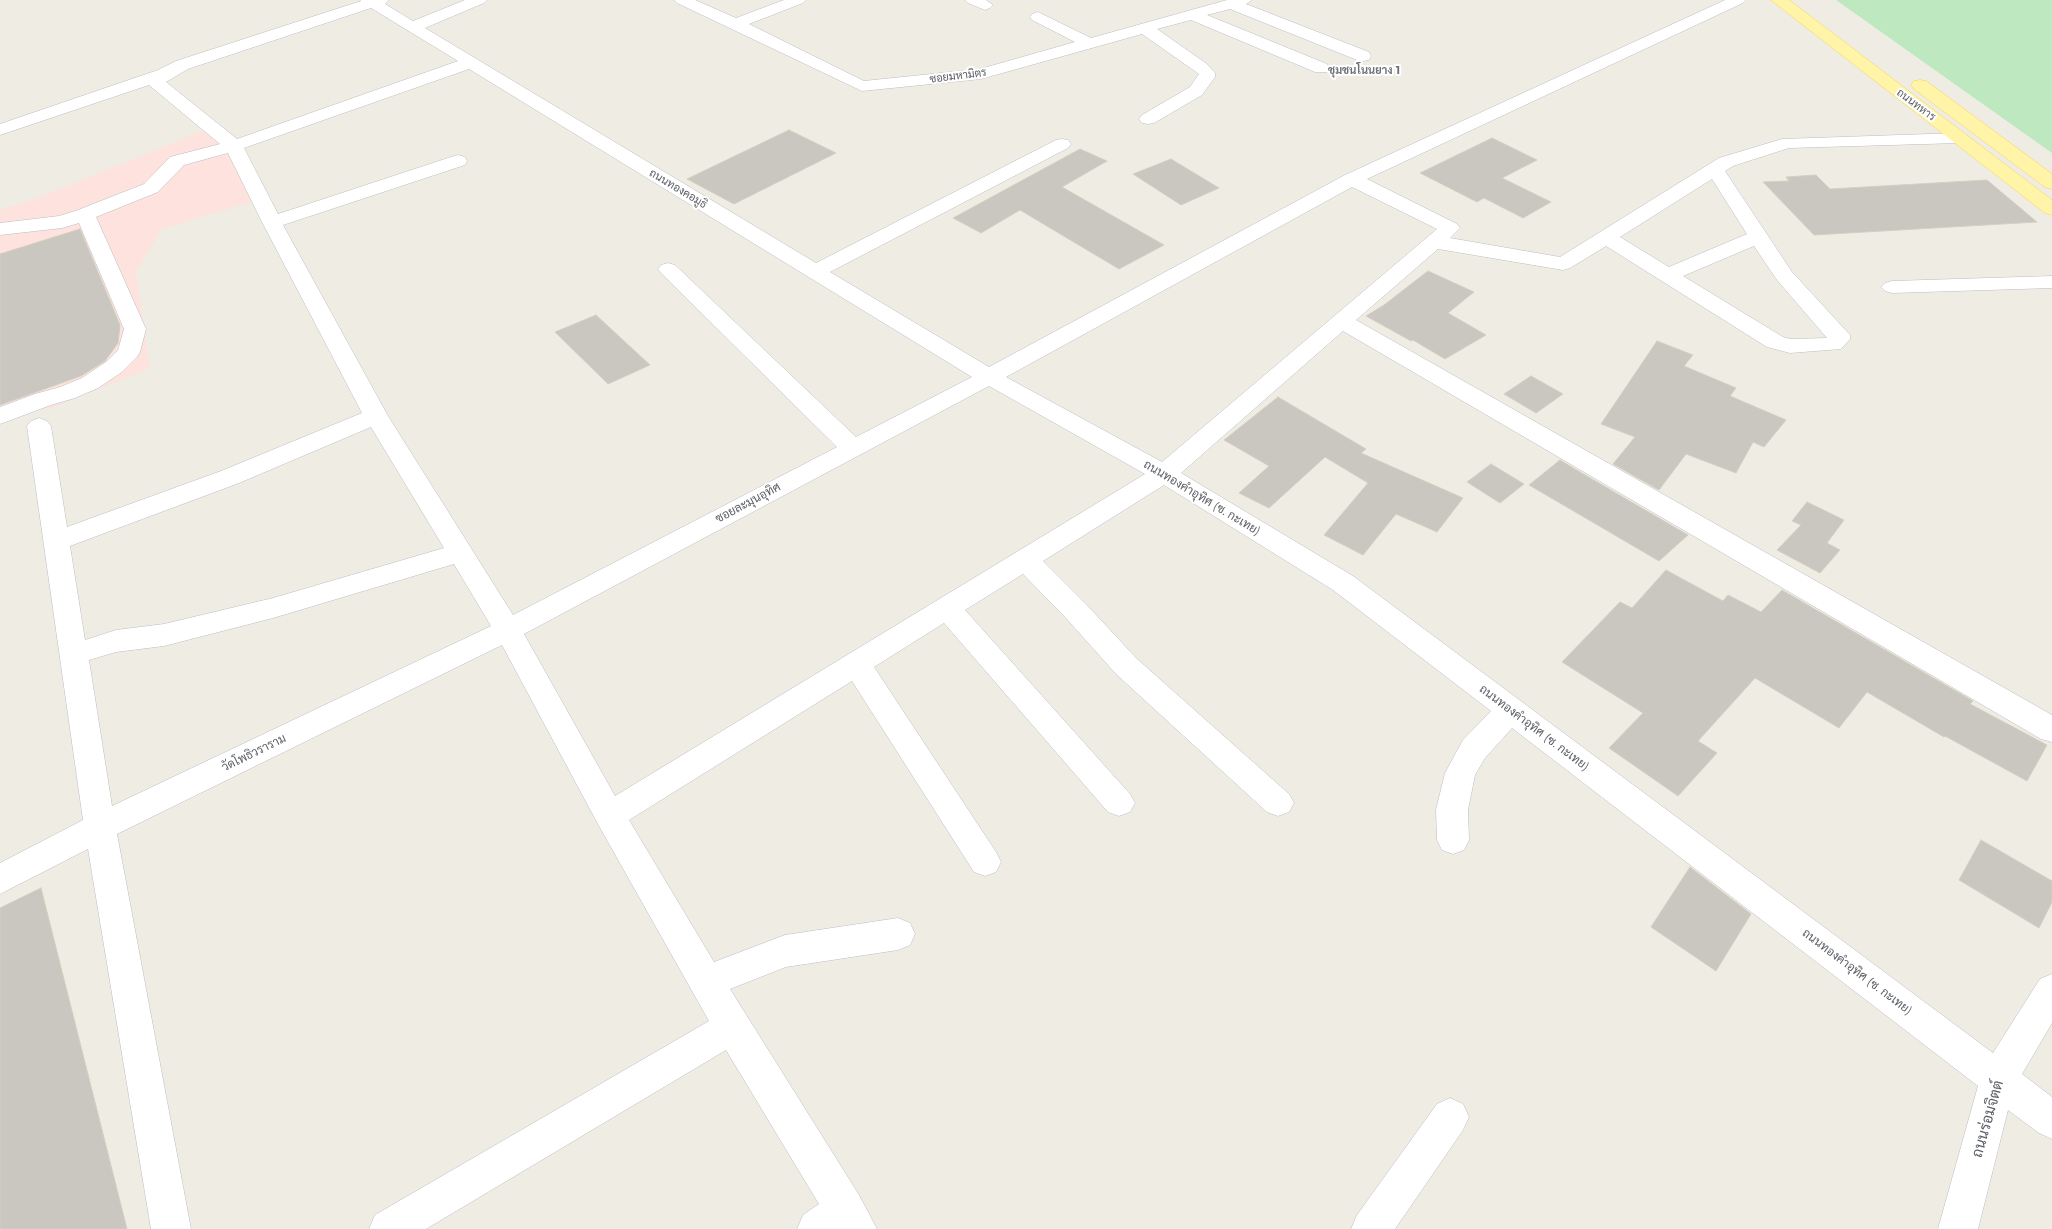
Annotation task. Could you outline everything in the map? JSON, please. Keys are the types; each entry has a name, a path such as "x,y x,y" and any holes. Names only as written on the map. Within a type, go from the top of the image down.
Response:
{"main road":[{"name":"ถนนทหาร","path":"1779,0 2052,209"},
{"name":"ถนนทหาร","path":"1910,77 2052,183"}],"street":[{"path":"412,27 479,0"},
{"name":"ซอยมหามิตร","path":"682,0 736,24 862,86 982,74 1238,2"},
{"path":"736,24 798,0"},
{"name":"ซอยละมุนอุทิศ","path":"508,630 989,377 1352,179 1738,0"},
{"path":"0,130 164,74 182,65 374,1"},
{"name":"ถนนทองคอมูธิ","path":"374,1 469,63 989,377"},
{"path":"1238,2 1362,56"},
{"path":"1699,3 1717,10"},
{"path":"1193,15 1321,68"},
{"path":"1038,17 1091,44"},
{"path":"1145,28 1201,68 1207,73 1208,77 1196,91 1148,119"},
{"path":"0,229 62,222 85,214 151,188 177,161 234,146 469,63"},
{"path":"164,74 156,82 234,146 272,222 376,416 508,630 610,816 732,1027 840,1222"},
{"path":"1435,242 1563,264 1726,162 1788,143 1959,138"},
{"path":"814,272 1062,144"},
{"path":"272,222 458,161"},
{"path":"1606,237 1775,342 1790,346 1833,344 1839,339 1839,336 1784,276 1715,169"},
{"path":"610,816 1164,474 1450,228 1352,179"},
{"path":"0,416 90,383 114,367 129,352 135,329 85,214"},
{"path":"1667,275 1758,236"},
{"path":"668,269 853,448"},
{"path":"1892,287 2052,282"},
{"path":"1341,321 2052,730"},
{"name":"ถนนทองคำอุทิศ (ซ. กะเทย)","path":"989,377 1164,474 1342,583 2052,1120"},
{"path":"57,541 230,477 376,416"},
{"path":"39,426 100,827 171,1229"},
{"path":"74,654 116,641 164,635 273,608 461,552"},
{"path":"1025,560 1075,610 1126,666 1278,804"},
{"path":"947,608 1119,803"},
{"name":"วัดโพธิวราราม","path":"0,879 100,827 508,630"},
{"path":"856,664 985,862"},
{"path":"1453,840 1452,810 1460,773 1488,732 1511,711"},
{"path":"706,982 785,951 898,934"},
{"name":"ถนนร่อมจิตต์","path":"1958,1229 1998,1079 2052,991"},
{"path":"389,1229 732,1027"},
{"path":"1371,1229 1450,1116"}],"shaded area":[{"path":"207,129 226,148 255,201 162,229 136,272 150,368 51,408 28,411 0,423 0,210 32,200"}],"green space":[{"path":"1836,0 2052,0 2052,153"}],"building":[{"path":"789,130 836,153 734,204 687,179"},
{"path":"1492,138 1537,160 1502,178 1551,202 1523,218 1484,198 1477,202 1420,173"},
{"path":"1080,149 1107,161 1062,187 1164,245 1119,269 1020,210 981,233 953,218"},
{"path":"1171,159 1219,188 1181,205 1133,174"},
{"path":"1816,175 1830,189 1987,180 2037,222 1814,235 1763,182 1789,181 1786,177"},
{"path":"80,229 120,325 118,343 105,361 81,376 0,405 0,254"},
{"path":"1428,271 1474,292 1448,313 1486,335 1445,359 1366,316 1384,305"},
{"path":"596,315 650,365 608,384 555,332"},
{"path":"1657,341 1693,355 1684,366 1736,388 1730,396 1786,420 1764,447 1753,442 1736,473 1686,454 1659,490 1613,464 1635,437 1601,424"},
{"path":"1531,376 1563,394 1536,413 1504,394"},
{"path":"1278,397 1366,449 1361,453 1463,498 1437,532 1396,514 1363,555 1324,535 1368,483 1325,457 1269,508 1239,493 1269,466 1224,440"},
{"path":"1560,460 1688,535 1659,561 1529,485"},
{"path":"1491,464 1524,484 1500,503 1467,482"},
{"path":"1807,502 1844,520 1827,543 1840,550 1820,573 1777,550 1801,525 1792,521"},
{"path":"1666,570 1723,601 1728,595 1761,612 1782,590 1973,701 1970,704 2047,745 2027,781 1944,737 1867,692 1839,728 1755,678 1698,741 1717,753 1678,796 1609,748 1643,713 1562,662 1620,602 1632,608"},
{"path":"1981,840 2052,881 2052,902 2039,928 1959,880"},
{"path":"1690,867 1751,914 1716,971 1651,927"},
{"path":"41,888 127,1229 0,1229 0,908"}],"district":[{"name":"ชุมชนโนนยาง 1","path":"1364,71"}]}
